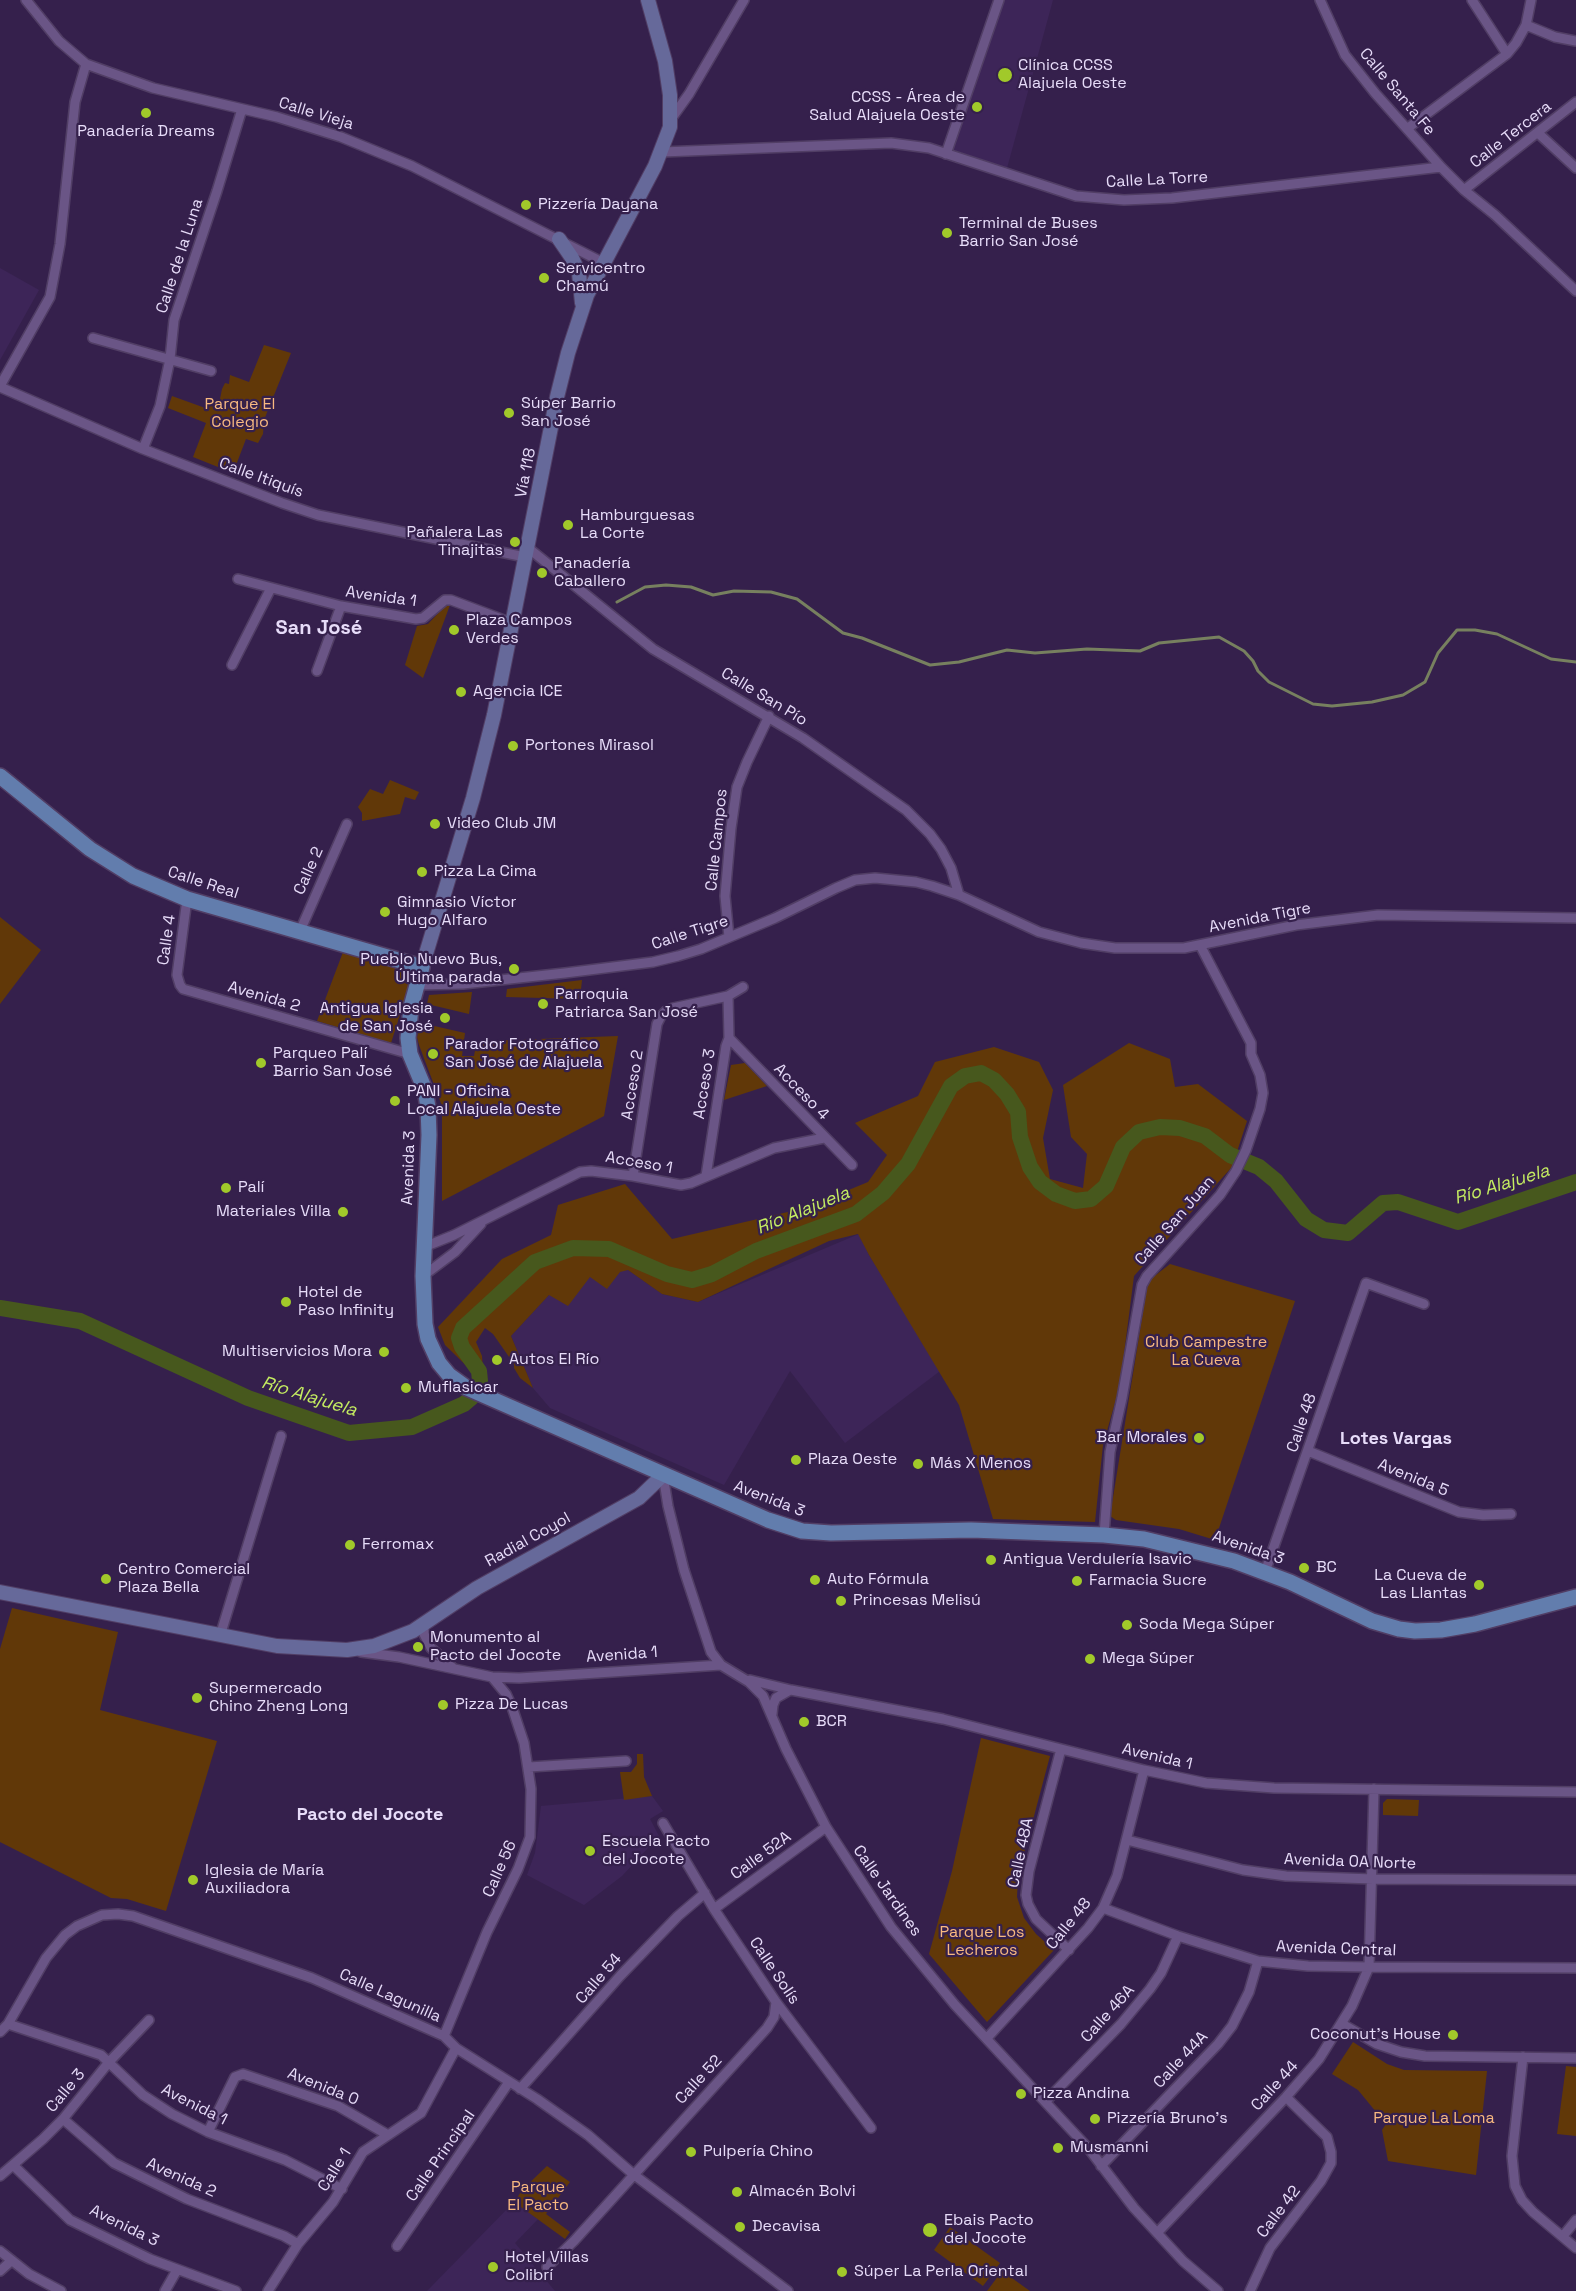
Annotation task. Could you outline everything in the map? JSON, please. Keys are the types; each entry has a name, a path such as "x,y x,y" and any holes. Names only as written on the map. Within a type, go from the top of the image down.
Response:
{"main road":[{"name":"Vía 118","path":"422,967 473,798 494,715 556,397 581,309 662,152 671,119 665,61 648,0"},
{"path":"559,239 579,273 582,290 581,309"},
{"name":"Calle Real","path":"0,776 99,854 133,876 187,899 422,967"},
{"name":"Avenida 3","path":"422,967 408,1024 410,1054 425,1090 428,1107 429,1135 423,1276 425,1324 431,1348 444,1369 473,1391 768,1520 802,1531 831,1533 970,1530 1104,1535 1144,1539 1206,1552 1265,1572 1372,1621 1414,1631 1441,1630 1475,1624 1576,1597"},
{"name":"Radial Coyol","path":"263,1643 293,1650 353,1654 381,1650 396,1643 477,1588 639,1498 663,1475"},
{"name":"Radial Coyol","path":"1,1592 220,1636 294,1648 347,1650 374,1646 408,1634"}],"street":[{"name":"Calle Vieja","path":"26,0 59,41 86,64 153,88 242,109 341,137 379,152 604,263"},
{"path":"671,119 744,0"},
{"path":"946,154 999,0"},
{"name":"Calle Santa Fe","path":"1320,0 1345,55 1375,93 1441,167"},
{"path":"1472,0 1506,54"},
{"path":"1408,128 1506,54 1516,43 1526,25 1531,0"},
{"path":"1526,25 1556,37 1576,41"},
{"path":"0,386 50,297 60,244 75,102 86,64"},
{"name":"Calle Tercera","path":"1464,190 1576,102"},
{"name":"Calle de la Luna","path":"143,449 159,406 171,359 174,320 242,109"},
{"path":"1538,133 1576,168"},
{"name":"Calle La Torre","path":"662,152 891,143 929,148 1076,196 1124,200 1172,198 1441,167"},
{"path":"1441,167 1576,291"},
{"path":"93,338 211,371"},
{"name":"Calle Itiquís","path":"0,386 143,449 318,515 526,552"},
{"name":"Calle San Pío","path":"526,552 653,649 769,716 906,810 920,822 941,849 951,868 959,895"},
{"name":"Avenida 1","path":"238,579 341,606 416,619 423,618 445,600 451,600 513,623"},
{"path":"232,665 271,588"},
{"path":"317,671 341,606"},
{"name":"Calle Campos","path":"729,937 725,896 737,787 769,716"},
{"name":"Calle 2","path":"300,931 346,824"},
{"name":"Calle Tigre","path":"417,985 474,983 653,962 701,949 855,880 875,878 915,882 959,895"},
{"name":"Avenida Tigre","path":"959,895 1039,932 1081,943 1152,950 1184,948 1296,925 1378,915 1576,918"},
{"name":"Calle 4","path":"180,985 177,975 187,899"},
{"name":"Calle San Juan","path":"1104,1535 1110,1452 1142,1285 1147,1276 1220,1195 1236,1171 1246,1150 1263,1093 1260,1075 1251,1054 1251,1043 1200,945"},
{"name":"Avenida 2","path":"180,985 188,991 410,1054"},
{"name":"Acceso 2","path":"633,1176 657,1024 661,1016 673,1008 728,996 743,987"},
{"name":"Acceso 3","path":"706,1176 729,1038 728,996"},
{"name":"Acceso 4","path":"729,1038 852,1166"},
{"name":"Acceso 1","path":"424,1247 454,1235 580,1172 591,1171 633,1176 681,1185 691,1183 774,1148 824,1138"},
{"name":"Acceso 1","path":"423,1276 455,1252 486,1218"},
{"name":"Calle 48","path":"1265,1572 1366,1283 1424,1304"},
{"path":"220,1636 281,1436"},
{"name":"Avenida 5","path":"1308,1451 1459,1512 1483,1515 1511,1514"},
{"name":"Calle Jardines","path":"663,1475 676,1538 711,1652 721,1665 757,1688 772,1714 786,1749 826,1827 891,1927 955,2005 1046,2101 1134,2208 1183,2261 1218,2291"},
{"path":"424,1624 424,1634 431,1648 454,1669"},
{"name":"Avenida 1","path":"347,1650 492,1677 519,1678 721,1665"},
{"name":"Calle 56","path":"444,2036 487,1932 527,1848 532,1808 529,1767 512,1707 506,1694 492,1677"},
{"name":"Avenida 1","path":"741,1677 791,1690 943,1719 1144,1770 1206,1783 1239,1787 1576,1792"},
{"path":"772,1714 776,1698 791,1690"},
{"name":"Calle 48A","path":"1061,1749 1029,1871 1026,1895 1036,1919 1069,1950"},
{"path":"529,1767 626,1761"},
{"name":"Calle 48","path":"987,2038 1069,1950 1103,1908 1117,1876 1144,1770"},
{"name":"Calle 44","path":"1157,2233 1286,2097 1319,2059 1342,2024 1369,1967 1374,1789"},
{"name":"Calle Solís","path":"663,1823 714,1909 776,2002 872,2128"},
{"name":"Calle 52A","path":"714,1909 826,1827"},
{"name":"Avenida 0A Norte","path":"1127,1840 1264,1874 1373,1879 1576,1880"},
{"name":"Calle 54","path":"520,2089 620,1976 678,1916 705,1893"},
{"name":"Avenida Central","path":"1103,1908 1178,1936 1258,1961 1369,1967 1576,1968"},
{"name":"Calle Lagunilla","path":"0,2032 8,2024 46,1958 65,1935 89,1919 118,1914 133,1916 312,1978 444,2036 456,2048 588,2135 633,2174 788,2291"},
{"name":"Calle 46A","path":"1046,2101 1121,2024 1150,1989 1161,1973 1178,1936"},
{"name":"Calle 44A","path":"1101,2166 1218,2044 1232,2026 1248,1992 1258,1961"},
{"name":"Calle 52","path":"633,2174 767,2028 774,2017 776,2002"},
{"name":"Calle 3","path":"0,2176 63,2119 109,2062 149,2020"},
{"name":"Avenida 1","path":"8,2024 101,2055 143,2095 158,2106 208,2132 285,2160 342,2188"},
{"path":"1342,2024 1377,2044 1401,2052 1425,2056 1576,2058"},
{"name":"Calle 1","path":"268,2291 298,2244 342,2188 363,2151 421,2113 456,2048"},
{"path":"1523,2057 1512,2156 1515,2186 1522,2200 1533,2212 1576,2248"},
{"name":"Avenida 0","path":"208,2132 235,2077 243,2074 338,2106 388,2135"},
{"name":"Calle Principal","path":"397,2246 509,2082"},
{"name":"Calle 42","path":"1250,2291 1270,2248 1327,2172 1332,2152 1330,2143 1322,2130 1286,2097"},
{"name":"Avenida 2","path":"63,2119 114,2163 187,2199 284,2236 298,2244"},
{"name":"Avenida 3","path":"14,2165 70,2220 177,2270 236,2291"},
{"path":"547,2267 574,2241 633,2174"},
{"path":"1563,2236 1576,2220"},
{"path":"0,2250 10,2261 29,2274 61,2291"},
{"path":"0,2271 10,2261"},
{"path":"165,2291 177,2270"}],"shaded area":[{"name":"Clínica CCSS Alajuela Oeste","path":"1003,0 1053,0 1007,168 950,149"},
{"path":"0,268 39,290 0,360"},
{"path":"859,1234 869,1255 940,1371 845,1443 790,1371 724,1485 550,1408 533,1388 511,1336 549,1295 590,1277 628,1270 662,1294 698,1302"},
{"name":"Escuela Pacto del Jocote","path":"652,1796 663,1811 650,1819 659,1836 622,1876 584,1905 527,1875 535,1853 541,1806"},
{"name":"Hotel Villas Colibrí","path":"514,2202 538,2219 515,2243 555,2291 427,2291"}],"green space":[{"name":"Parque El Colegio","path":"264,345 291,353 264,420 263,434 258,443 246,439 233,473 193,457 206,423 168,408 172,396 208,409 212,400 220,399 225,383 229,384 230,375 249,382"},
{"path":"450,605 423,678 405,665 417,626 428,624 445,606"},
{"path":"390,780 419,792 415,800 405,797 400,814 362,821 362,813 358,807 370,789 383,794"},
{"path":"0,917 41,950 0,1004"},
{"path":"343,952 413,974 391,1043 317,1021"},
{"path":"582,980 580,999 506,997 507,989"},
{"path":"472,992 469,1014 427,1004 429,995"},
{"path":"421,1023 465,1033 462,1056 474,1056 476,1045 486,1041 618,1036 604,1116 442,1201 442,1106 419,1045 417,1037"},
{"path":"1129,1043 1170,1059 1175,1087 1198,1084 1247,1121 1232,1167 1134,1276 1120,1385 1103,1445 1095,1522 993,1519 959,1405 858,1234 829,1241 698,1302 662,1294 628,1270 620,1272 607,1289 590,1277 568,1306 549,1295 511,1336 533,1388 520,1378 514,1364 493,1334 485,1328 476,1342 482,1356 484,1383 445,1345 438,1327 502,1259 551,1235 558,1205 625,1184 672,1239 805,1208 868,1182 887,1155 855,1123 918,1096 935,1062 994,1047 1039,1062 1053,1090 1043,1138 1050,1179 1083,1188 1087,1154 1071,1137 1063,1085"},
{"path":"745,1063 767,1086 724,1100 731,1065"},
{"name":"Club Campestre La Cueva","path":"1170,1264 1295,1301 1215,1540 1179,1529 1116,1520 1110,1516 1148,1281"},
{"path":"12,1608 118,1632 100,1710 217,1741 166,1911 127,1899 111,1898 0,1842 0,1649"},
{"name":"Parque Los Lecheros","path":"981,1738 1050,1756 1018,1876 1017,1897 1024,1918 1036,1934 1054,1950 987,2022 929,1954 952,1871"},
{"path":"637,1754 643,1754 644,1777 652,1796 624,1800 620,1772 631,1772 637,1764"},
{"path":"1387,1799 1419,1800 1418,1816 1383,1815 1383,1803"},
{"name":"Parque La Loma","path":"1353,2042 1387,2064 1404,2070 1487,2071 1476,2175 1388,2161 1382,2130 1386,2124 1358,2090 1332,2074"},
{"path":"1566,2066 1576,2067 1576,2136 1557,2134"},
{"name":"Parque El Pacto","path":"547,2166 570,2182 546,2214 570,2232 565,2239 514,2202 523,2189"},
{"path":"950,2227 1000,2263 983,2286 934,2250"},
{"path":"1002,2271 1030,2291 987,2291"}],"waterway":[{"path":"617,602 645,587 666,585 691,587 713,595 734,591 771,592 797,599 843,633 862,638 930,665 959,662 1007,650 1035,653 1087,649 1140,651 1159,643 1219,637 1244,651 1269,682 1313,704 1332,706 1372,702 1403,695 1425,682 1438,653 1457,630 1497,634 1551,659 1576,662"},
{"name":"Río Alajuela","path":"0,1308 80,1321 248,1398 349,1433 412,1427 464,1404 471,1398 480,1381 479,1371 462,1347 459,1338 463,1328 535,1262 573,1248 609,1249 667,1274 692,1280 712,1274 756,1251 856,1214 883,1193 908,1164 951,1086 965,1076 981,1073 994,1080 1007,1094 1018,1112 1020,1137 1030,1167 1040,1182 1056,1194 1075,1201 1091,1199 1106,1186 1123,1147 1139,1132 1160,1127 1180,1128 1205,1136 1230,1155 1259,1167 1276,1181 1306,1219 1324,1230 1348,1233 1383,1203 1398,1202 1458,1222 1576,1182"}],"place":[{"name":"Clínica CCSS Alajuela Oeste","path":"1005,75"},
{"name":"CCSS - Área de Salud Alajuela Oeste","path":"977,107"},
{"name":"Panadería Dreams","path":"146,113"},
{"name":"Pizzería Dayana","path":"526,205"},
{"name":"Terminal de Buses Barrio San José","path":"947,233"},
{"name":"Servicentro Chamú","path":"544,278"},
{"name":"Súper Barrio San José","path":"509,413"},
{"name":"Hamburguesas La Corte","path":"568,525"},
{"name":"Pañalera Las Tinajitas","path":"515,542"},
{"name":"Panadería Caballero","path":"542,573"},
{"name":"Plaza Campos Verdes","path":"454,630"},
{"name":"Agencia ICE","path":"461,692"},
{"name":"Portones Mirasol","path":"513,746"},
{"name":"Video Club JM","path":"435,824"},
{"name":"Pizza La Cima","path":"422,872"},
{"name":"Gimnasio Víctor Hugo Alfaro","path":"385,912"},
{"name":"Pueblo Nuevo Bus, Última parada","path":"514,969"},
{"name":"Parroquia Patriarca San José","path":"543,1004"},
{"name":"Antigua Iglesia de San José","path":"445,1018"},
{"name":"Parador Fotográfico San José de Alajuela","path":"433,1054"},
{"name":"Parqueo Palí Barrio San José","path":"261,1063"},
{"name":"PANI - Oficina Local Alajuela Oeste","path":"395,1101"},
{"name":"Palí","path":"226,1188"},
{"name":"Materiales Villa","path":"343,1212"},
{"name":"Hotel de Paso Infinity","path":"286,1302"},
{"name":"Multiservicios Mora","path":"384,1352"},
{"name":"Autos El Río","path":"497,1360"},
{"name":"Muflasicar","path":"406,1388"},
{"name":"Bar Morales","path":"1199,1438"},
{"name":"Plaza Oeste","path":"796,1460"},
{"name":"Más X Menos","path":"918,1464"},
{"name":"Ferromax","path":"350,1545"},
{"name":"Antigua Verdulería Isavic","path":"991,1560"},
{"name":"BC","path":"1304,1568"},
{"name":"Centro Comercial Plaza Bella","path":"106,1579"},
{"name":"Auto Fórmula","path":"815,1580"},
{"name":"Farmacia Sucre","path":"1077,1581"},
{"name":"La Cueva de Las Llantas","path":"1479,1585"},
{"name":"Princesas Melisú","path":"841,1601"},
{"name":"Soda Mega Súper","path":"1127,1625"},
{"name":"Monumento al Pacto del Jocote","path":"418,1647"},
{"name":"Mega Súper","path":"1090,1659"},
{"name":"Supermercado Chino Zheng Long","path":"197,1698"},
{"name":"Pizza De Lucas","path":"443,1705"},
{"name":"BCR","path":"804,1722"},
{"name":"Escuela Pacto del Jocote","path":"590,1851"},
{"name":"Iglesia de María Auxiliadora","path":"193,1880"},
{"name":"Coconut's House","path":"1453,2035"},
{"name":"Pizza Andina","path":"1021,2094"},
{"name":"Pizzería Bruno's","path":"1095,2119"},
{"name":"Musmanni","path":"1058,2148"},
{"name":"Pulpería Chino","path":"691,2152"},
{"name":"Almacén Bolvi","path":"737,2192"},
{"name":"Decavisa","path":"740,2227"},
{"name":"Ebais Pacto del Jocote","path":"930,2230"},
{"name":"Hotel Villas Colibrí","path":"493,2267"},
{"name":"Súper La Perla Oriental","path":"842,2272"}],"district":[{"name":"San José","path":"319,629"},
{"name":"Lotes Vargas","path":"1396,1439"},
{"name":"Pacto del Jocote","path":"370,1815"}]}
